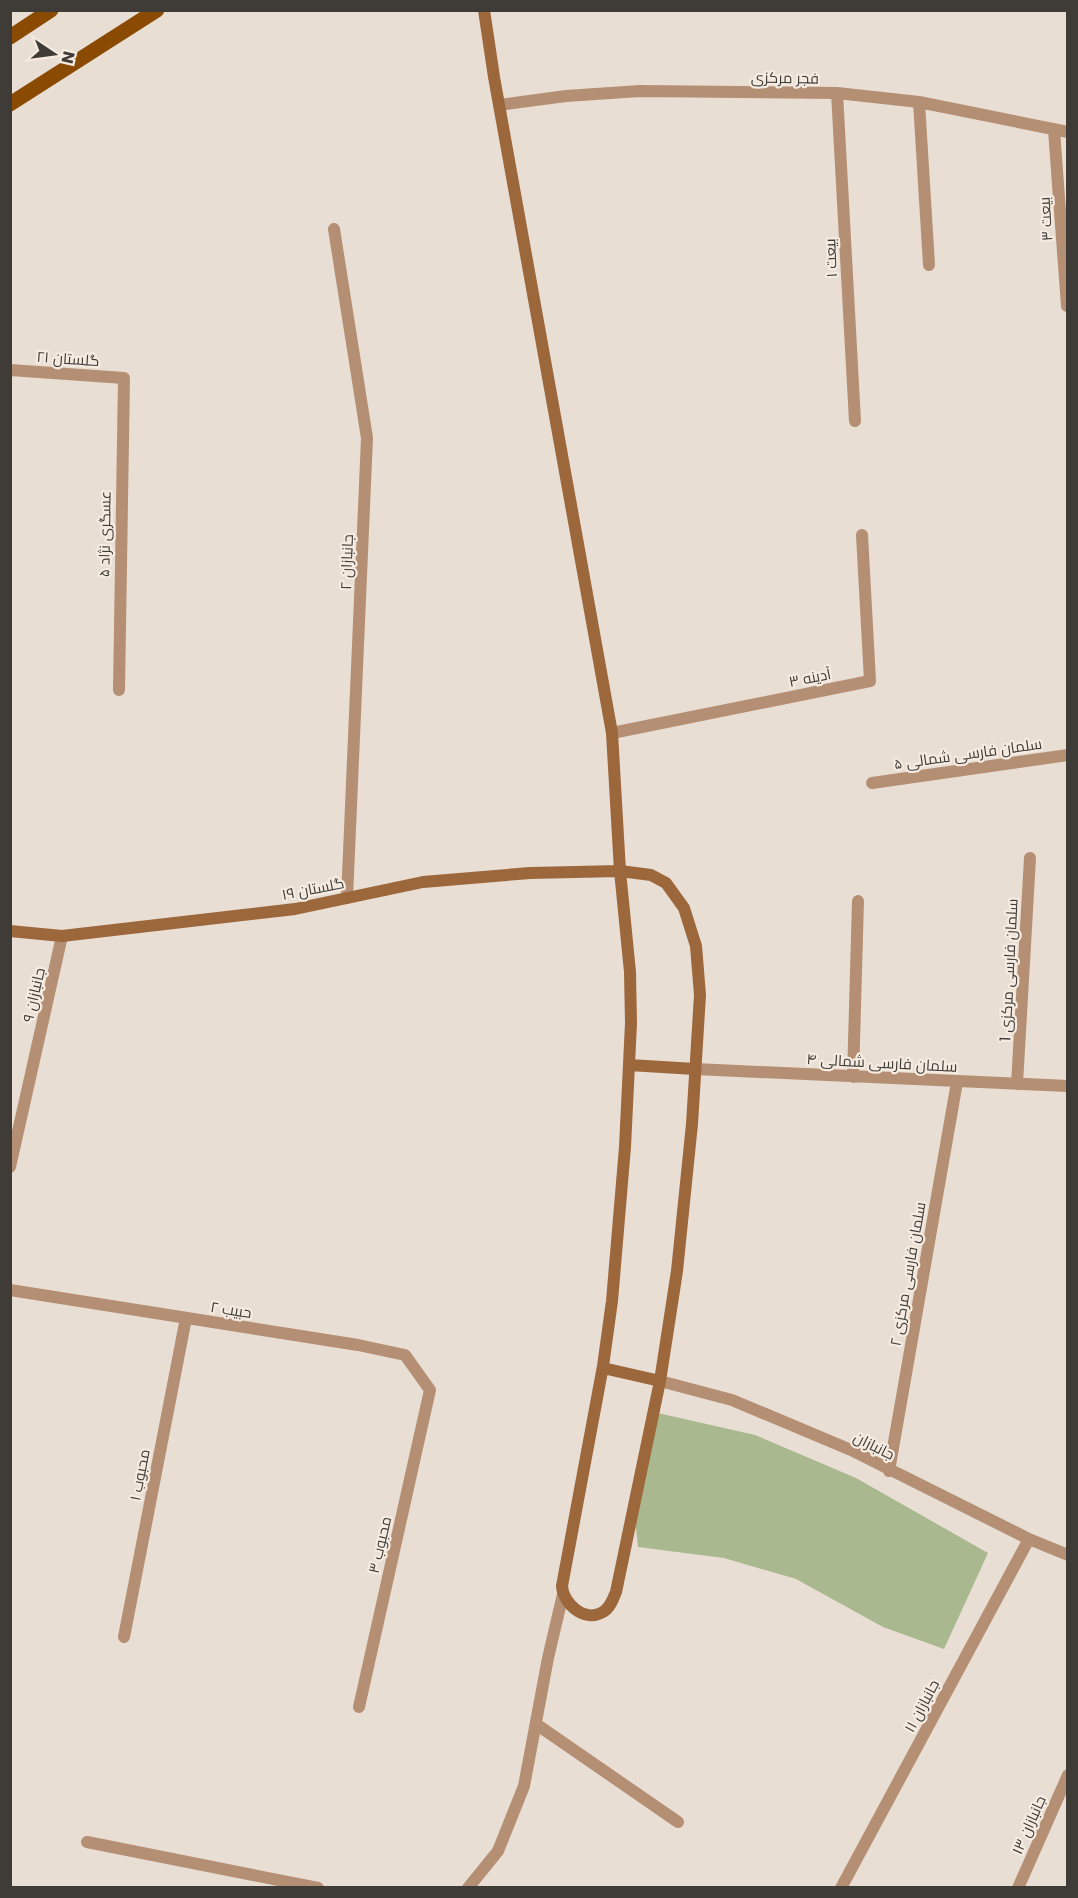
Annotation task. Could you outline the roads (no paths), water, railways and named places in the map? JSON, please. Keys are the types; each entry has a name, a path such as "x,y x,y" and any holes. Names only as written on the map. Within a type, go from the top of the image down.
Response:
{"main road":[{"path":"10,37 51,10"},
{"path":"10,104 157,10"},
{"path":"484,10 612,733 620,871 630,972 625,1147 612,1300 603,1368 562,1594"},
{"name":"گلستان ۱۹","path":"10,931 62,936 295,909 423,882 530,873 620,871 651,875 666,883 684,908 696,946 700,995 678,1271 660,1381 616,1592 609,1606 593,1615 575,1610 562,1594"},
{"path":"629,1065 695,1069"},
{"path":"603,1368 660,1381"}],"street":[{"name":"فجر مرکزی","path":"499,105 566,96 640,91 837,93 919,102 1068,132"},
{"name":"بیعت ۱","path":"837,93 855,421"},
{"path":"919,102 929,265"},
{"name":"بیعت ۳","path":"1054,130 1067,306"},
{"name":"جانبازان ۲","path":"334,229 367,438 348,898"},
{"name":"گلستان ۲۱","path":"10,370 124,378"},
{"name":"عسگری نژاد ۵","path":"118,690 124,378"},
{"name":"آدینه ۳","path":"612,733 870,681 862,535"},
{"name":"سلمان فارسی شمالی ۵","path":"872,783 1068,755"},
{"name":"سلمان فارسی مرکزی 1","path":"1017,1084 1030,858"},
{"path":"853,1077 858,901"},
{"name":"جانبازان ۹","path":"10,1167 62,936"},
{"name":"سلمان فارسی شمالی ۴","path":"695,1069 1068,1086"},
{"name":"سلمان فارسی مرکزی ۲","path":"889,1471 957,1082"},
{"name":"حبیب ۲","path":"10,1290 358,1345 405,1356 430,1390"},
{"name":"محبوب ۱","path":"124,1637 186,1318"},
{"name":"جانبازان","path":"660,1381 732,1400 851,1450 1029,1539 1068,1555"},
{"name":"محبوب ۳","path":"359,1707 430,1390"},
{"name":"جانبازان ۱۱","path":"841,1887 1029,1539"},
{"path":"468,1887 498,1851 524,1786 562,1594"},
{"path":"536,1724 678,1822"},
{"name":"جانبازان ۱۳","path":"1018,1887 1068,1774"},
{"path":"87,1842 318,1887"}]}
